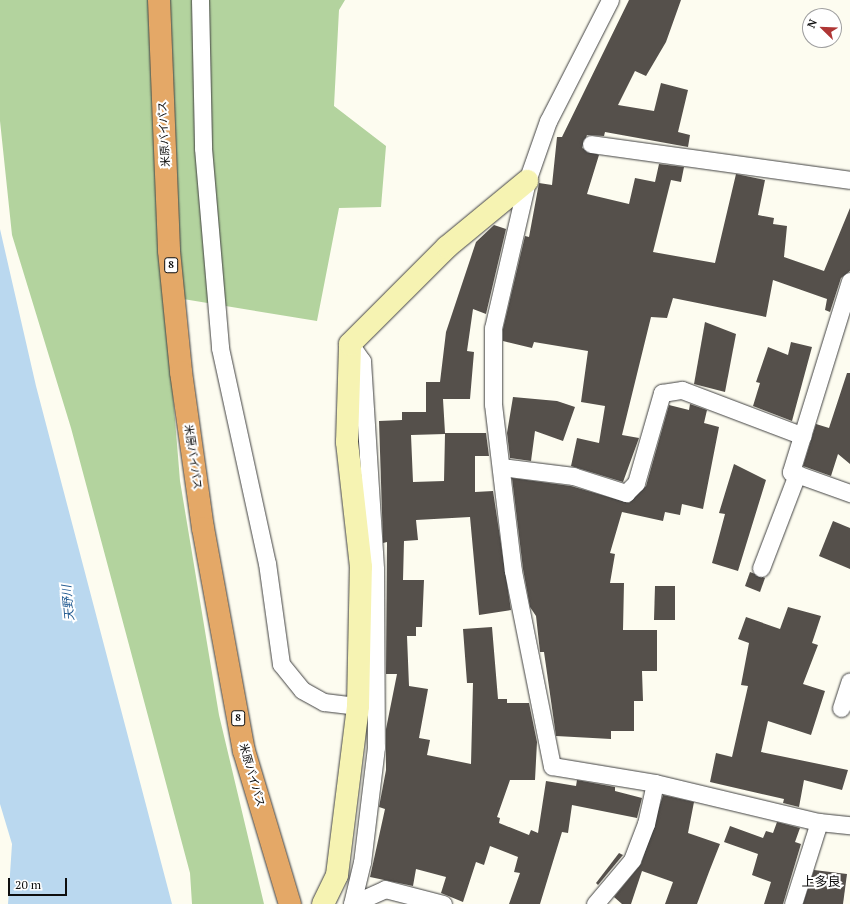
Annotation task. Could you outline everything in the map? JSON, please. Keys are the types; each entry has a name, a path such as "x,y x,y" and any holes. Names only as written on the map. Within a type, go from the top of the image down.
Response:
{"highway":[{"name":"米原バイパス","path":"159,0 169,251 181,372 203,528 244,751 290,904"}],"street":[{"path":"200,0 203,148 220,348 267,563 282,664 302,690 324,702 358,706"},
{"path":"610,0 548,121 527,181 493,328 493,404 513,571 552,766 655,783 819,822 850,825"},
{"path":"591,144 850,180"},
{"path":"323,904 337,875 358,706 361,568 347,442 350,344 447,247 527,181"},
{"path":"850,281 791,472 850,492"},
{"path":"350,344 362,361 374,553 376,747 362,862 352,904"},
{"path":"501,467 573,476 626,493 636,483 662,393 682,390 803,436"},
{"path":"761,568 797,474"},
{"path":"841,708 850,681"},
{"path":"595,904 632,860 646,824 655,783"},
{"path":"793,904 819,822"},
{"path":"352,904 385,889 444,904"}],"green space":[{"path":"0,0 345,0 339,10 334,106 386,146 381,207 339,208 317,321 165,296 180,481 219,715 264,904 192,904 190,873 71,428 12,235 0,121"}],"water":[{"name":"天野川","path":"0,229 36,386 172,904 8,904 12,844 0,804"}],"building":[{"path":"629,0 681,0 666,42 646,76 635,71 618,105 654,111 661,83 688,90 678,132 690,135 688,147 605,132 604,136 587,135 582,148 599,155 587,194 629,204 635,178 655,182 659,164 684,167 681,182 671,180 653,252 715,263 736,174 765,180 758,215 774,218 773,224 787,226 784,257 824,271 850,208 850,271 841,278 830,312 825,310 827,299 773,280 766,317 673,298 667,318 651,317 622,435 639,438 623,482 571,466 577,438 599,443 605,406 581,402 588,351 534,342 532,348 503,341 503,329 525,236 529,237 539,183 552,185 557,137 562,137"},
{"path":"494,225 506,229 486,314 473,309 467,351 474,352 470,399 443,399 445,433 486,433 489,456 475,456 475,492 493,491 511,610 479,615 470,517 416,520 418,540 404,541 403,580 424,580 422,627 416,627 416,636 407,636 409,686 428,689 419,738 430,740 427,755 471,764 473,683 467,683 463,629 492,627 498,699 507,699 507,703 529,703 537,742 535,780 510,780 497,817 500,818 499,823 529,835 531,830 538,833 546,781 576,786 577,780 615,787 615,791 642,798 637,818 572,805 568,833 562,832 540,904 509,904 520,873 514,872 518,857 490,846 484,865 476,862 463,902 441,893 446,877 416,869 413,886 370,877 385,809 379,807 386,770 386,729 397,674 386,674 387,542 383,543 379,421 402,420 402,412 426,412 426,382 440,382 446,332 476,242","holes":["445,434 444,481 413,482 411,435"]},
{"path":"705,322 736,334 725,392 694,384"},
{"path":"791,342 812,347 792,421 753,406 760,383 756,382 768,347 788,355"},
{"path":"847,373 850,373 850,464 838,454 831,476 803,466 816,424 829,428"},
{"path":"513,397 557,401 575,407 563,441 535,431 531,461 510,458 507,433"},
{"path":"690,404 707,410 704,423 719,427 703,509 682,504 680,515 665,512 663,521 622,512 610,553 615,554 610,583 624,583 623,630 657,630 657,671 642,671 643,701 634,701 634,731 611,731 611,739 556,736 544,652 540,652 536,616 530,607 523,569 512,478 571,486 629,503 646,486 669,405 689,410"},
{"path":"734,464 766,480 738,571 712,563 725,514 719,513"},
{"path":"833,521 850,528 850,569 819,556"},
{"path":"750,572 765,578 760,592 745,586"},
{"path":"655,586 675,586 675,620 654,620"},
{"path":"788,607 821,616 812,643 818,645 803,684 825,691 811,735 768,721 761,752 848,770 842,790 804,780 799,807 783,803 784,799 710,782 716,753 732,757 748,686 741,685 749,643 738,639 746,617 780,629"},
{"path":"663,795 694,802 688,833 720,844 697,904 665,904 673,882 642,871 631,904 622,904 614,897 641,864"},
{"path":"777,822 800,828 795,842 801,844 783,904 764,904 771,882 752,875 758,854 724,842 730,826 763,838 766,831 773,833"},
{"path":"619,853 623,855 598,885 596,883"},
{"path":"814,870 847,874 843,904 803,904"}],"district":[{"name":"上多良","path":"821,881"}]}
